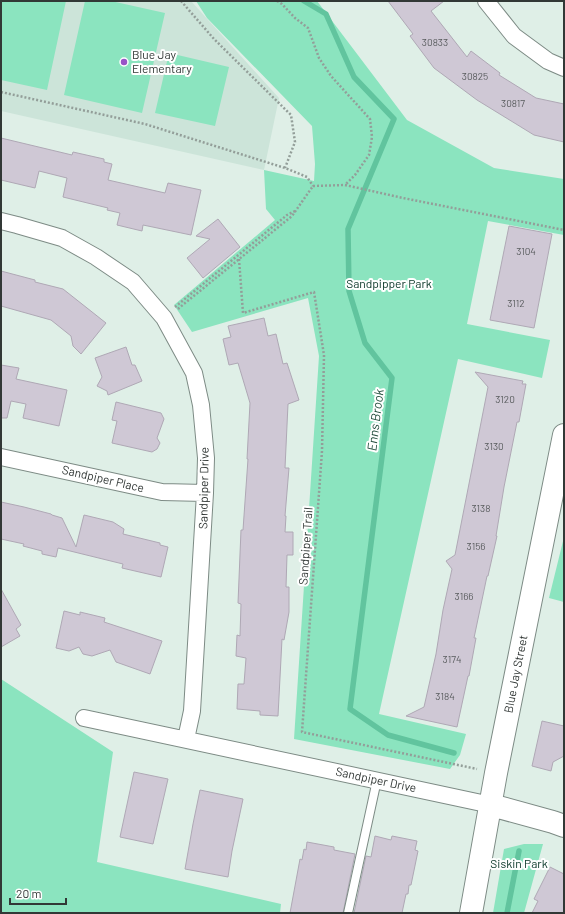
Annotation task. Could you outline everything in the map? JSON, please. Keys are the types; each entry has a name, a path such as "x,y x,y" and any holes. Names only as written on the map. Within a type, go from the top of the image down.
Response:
{"street":[{"path":"486,1 514,36 548,60 564,68"},
{"name":"Sandpiper Drive","path":"1,221 62,238 96,257 133,282 164,318 194,373 201,405 206,458 192,711 186,739"},
{"name":"Blue Jay Street","path":"471,913 496,774 564,435"},
{"name":"Sandpiper Place","path":"1,457 162,492 205,493"},
{"name":"Sandpiper Drive","path":"84,718 491,805 564,826"}],"lane":[{"path":"348,913 377,780"}],"path":[{"path":"181,1 214,40 291,115 295,142 285,168"},
{"path":"277,1 308,28 318,58 331,76 370,119 372,137 369,155 355,175 345,185"},
{"path":"1,92 144,124 285,168 307,177 313,186"},
{"path":"313,186 345,185 564,230"},
{"path":"295,211 287,215 177,305 173,310 179,308 292,216 313,186"},
{"name":"Sandpiper Trail","path":"240,259 243,312 314,292 324,354 322,451 302,732 496,774"}],"shaded area":[{"name":"Blue Jay Elementary","path":"1,1 191,1 279,98 264,170 1,111"}],"green space":[{"path":"1,1 66,1 47,90 1,80"},
{"path":"85,1 111,1 165,13 142,113 64,95"},
{"name":"Sandpipper Park","path":"196,1 317,1 407,120 494,168 564,179 564,235 488,221 467,324 550,340 542,378 458,359 379,714 466,734 460,755 450,769 294,739 319,356 308,298 192,332 174,305 275,220 266,209 264,170 314,181 315,164 312,126 207,18"},
{"path":"169,53 229,67 215,126 155,113"},
{"path":"564,537 564,602 549,598"},
{"path":"1,679 113,752 97,862 281,904 280,913 1,913"},
{"name":"Siskin Park","path":"524,844 543,844 524,913 493,913 504,849"}],"building":[{"path":"388,1 444,1 431,11 467,57 471,51 500,73 499,75 536,98 564,104 564,142 534,135 477,100 434,68 410,36 413,34"},
{"path":"1,138 72,155 73,152 104,159 104,162 112,164 108,180 165,193 168,183 201,190 191,235 143,225 142,231 117,225 120,213 107,210 108,208 63,197 67,178 39,171 35,188 1,180"},
{"path":"218,219 240,247 203,278 187,258 210,239 196,236"},
{"path":"509,226 552,234 534,328 490,320"},
{"path":"1,271 63,289 106,323 81,354 73,346 71,336 51,320 1,306"},
{"path":"264,318 268,336 276,334 283,364 287,363 299,400 288,404 285,468 289,468 285,532 293,532 293,555 287,555 286,587 289,587 289,612 284,640 282,639 278,716 260,715 260,711 237,709 238,684 244,684 246,658 236,656 237,635 240,636 241,604 238,603 241,530 243,530 250,403 238,363 229,365 223,339 231,337 228,326"},
{"path":"126,347 132,365 135,365 142,381 108,395 107,391 97,386 102,377 95,358"},
{"path":"1,365 19,368 16,379 67,390 59,426 23,418 26,404 11,401 7,418 1,418"},
{"path":"475,372 523,381 522,384 526,384 504,487 497,536 474,638 476,638 469,676 457,727 406,716 424,707 436,654 443,610 452,569 446,561 455,555 488,387"},
{"path":"116,402 161,413 164,419 157,438 160,443 157,449 152,452 112,443 117,421 112,420"},
{"path":"1,502 62,518 76,547 84,515 113,522 124,529 123,534 160,543 160,545 168,547 161,577 122,568 123,564 58,548 56,557 42,554 42,551 23,546 24,544 1,539"},
{"path":"1,589 21,625 16,629 20,636 1,647"},
{"path":"64,611 80,615 80,612 105,618 104,622 162,641 150,674 116,662 110,650 92,656 83,654 79,647 69,651 56,648"},
{"path":"542,721 564,726 564,756 553,762 551,771 532,766"},
{"path":"134,772 168,779 153,844 120,837"},
{"path":"200,790 243,799 228,877 185,869"},
{"path":"375,836 391,840 392,836 417,841 415,850 418,851 411,885 409,885 408,894 406,894 402,913 354,913 366,856 371,857"},
{"path":"307,842 334,847 334,850 355,854 343,913 290,913 300,859 302,860"},
{"path":"550,867 564,874 564,913 532,913 538,901 534,899"}],"waterway":[{"name":"Enns Brook","path":"304,1 326,14 354,77 394,119 348,229 349,291 365,343 392,378 350,709 388,735 454,753"},
{"name":"Enns Brook","path":"507,913 519,851"}],"place":[{"name":"Blue Jay Elementary","path":"124,62"}]}
